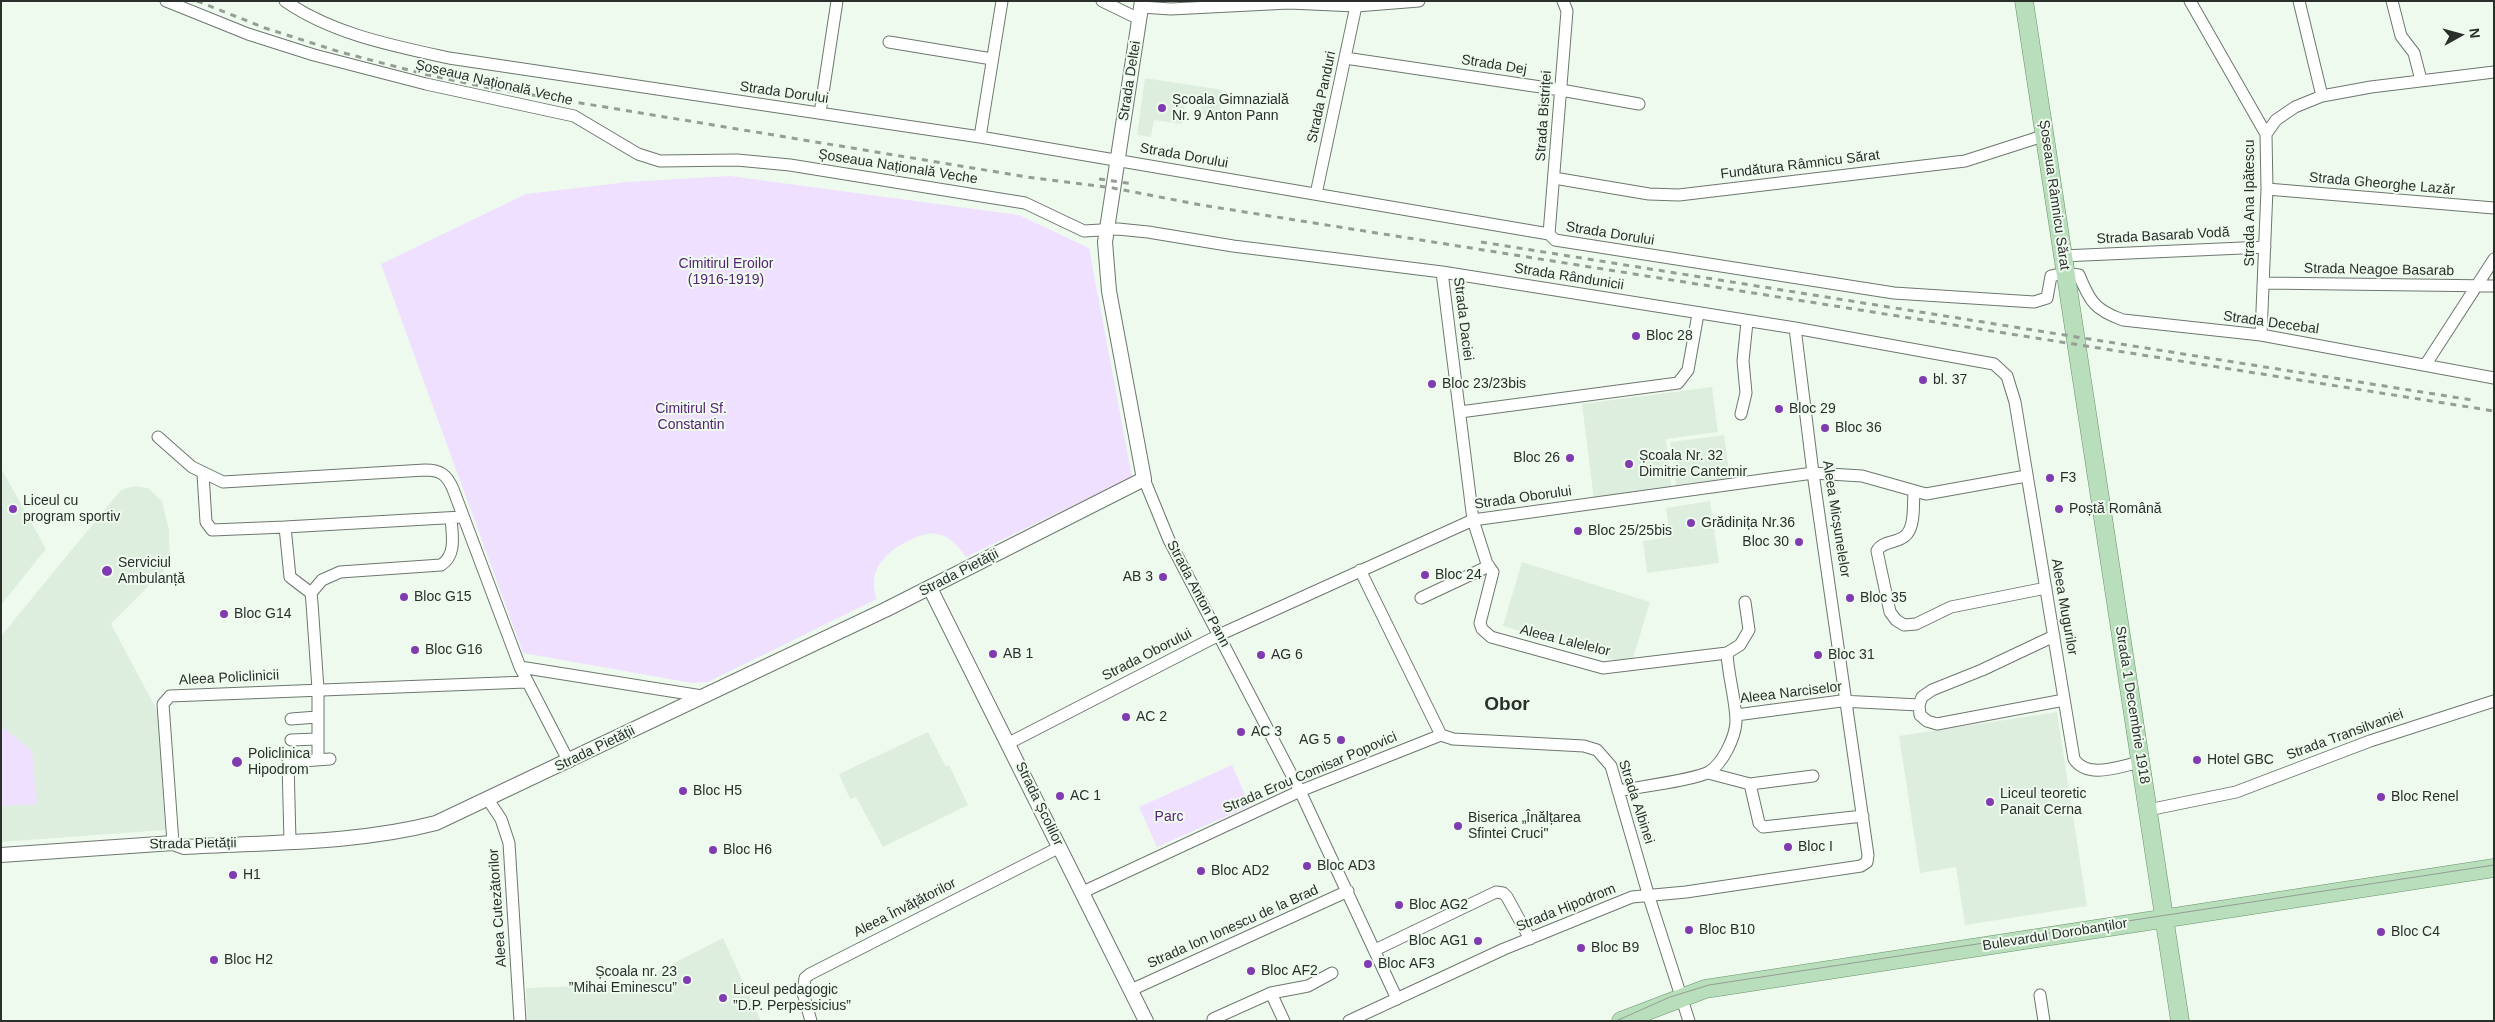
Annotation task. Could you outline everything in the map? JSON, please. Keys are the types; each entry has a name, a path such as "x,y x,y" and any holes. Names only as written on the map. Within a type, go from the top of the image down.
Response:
{"main road":[{"name":"Șoseaua Râmnicu Sărat","path":"2024,1 2046,135 2064,274 2083,389"},
{"name":"Strada 1 Decembrie 1918","path":"2083,389 2180,1021"},
{"name":"Bulevardul Dorobanților","path":"1621,1021 1682,996 1705,989 2494,868"}],"street":[{"name":"Șoseaua Națională Veche","path":"166,1 256,37 314,55 426,84 574,116 638,154 660,161 736,160 790,164 1025,203 1084,231 1107,229"},
{"name":"Strada Dorului","path":"285,1 312,17 352,33 406,49 449,58 980,137 1549,234 1555,240 1571,243 1874,290 1942,298 2040,302 2047,298 2051,276 2064,274"},
{"path":"820,113 837,1"},
{"path":"980,137 1002,1"},
{"path":"1102,1 1141,9 1289,2 1356,6 1419,1"},
{"name":"Strada Bistriței","path":"1549,234 1567,11 1563,1"},
{"name":"Strada Ana Ipătescu","path":"2190,1 2266,134 2267,189 2261,335"},
{"path":"2299,1 2322,96"},
{"path":"2392,1 2401,36 2416,58 2421,80"},
{"name":"Strada Panduri","path":"1316,194 1356,6"},
{"name":"Strada Deltei","path":"1118,160 1141,9"},
{"path":"889,42 992,59"},
{"name":"Strada Dej","path":"1345,58 1561,90 1639,104"},
{"path":"2266,134 2276,120 2295,107 2322,96 2421,80 2494,72"},
{"name":"Fundătura Râmnicu Sărat","path":"1554,178 1650,194 1679,195 1965,161 2046,135"},
{"name":"Strada Anton Pann","path":"1118,160 1107,229 1105,255 1109,291 1144,479 1169,540 1300,791 1397,998"},
{"name":"Strada Gheorghe Lazăr","path":"2267,189 2494,208"},
{"name":"Strada Rândunicii","path":"1107,229 1148,232 1233,246 1442,272 1747,322 1795,328 1994,364 2004,371 2012,389"},
{"name":"Strada Basarab Vodă","path":"2062,256 2265,246"},
{"path":"2426,364 2494,259"},
{"name":"Strada Daciei","path":"1442,272 1473,520"},
{"name":"Strada Decebal","path":"2064,274 2079,275 2088,297 2095,306 2102,312 2123,320 2261,335 2494,378"},
{"name":"Strada Neagoe Basarab","path":"2264,283 2494,286"},
{"path":"1460,412 1678,383 1688,370 1698,314"},
{"path":"1741,414 1746,393 1743,361 1747,322"},
{"name":"Aleea Micșunelelor","path":"1795,328 1813,473 1863,816 1868,855 1867,862"},
{"name":"Aleea Mugurilor","path":"2012,389 2054,636 2071,750 2078,765 2088,770 2096,771 2141,762"},
{"path":"158,437 192,467 203,474 223,482 434,470 442,472 448,478 457,518 526,682 569,762"},
{"name":"Strada Oborului","path":"1009,743 1219,635 1473,520 1813,473 1862,476 1914,492 1941,493 2026,476"},
{"path":"203,474 206,522 212,530 457,518"},
{"name":"Strada Pietății","path":"1,855 173,843 184,847 378,835 436,823 569,762 702,696 930,588 1144,479"},
{"path":"1914,492 1911,525 1907,534 1901,539 1882,545 1877,551 1890,612 1904,626 1916,624 1951,606 2046,588"},
{"path":"290,841 288,763 324,759 317,739 318,689 311,593 322,580 340,572 441,565 449,559 452,552 457,518"},
{"name":"Aleea Lalelelor","path":"1473,520 1489,566 1493,572 1480,623 1482,629 1491,638 1603,668 1727,653"},
{"path":"285,527 290,577 311,593"},
{"path":"1422,598 1489,566"},
{"path":"1360,570 1441,736"},
{"name":"Strada Școlilor","path":"930,588 1009,743 1146,1021"},
{"path":"1736,715 1728,678 1727,653 1740,645 1749,630 1745,602"},
{"path":"2054,636 1982,670 1932,690 1922,697 1918,705 1920,715 1927,721 1937,724 2064,700"},
{"path":"520,667 702,696"},
{"name":"Aleea Policlinicii","path":"173,843 164,704 167,699 178,694 526,682"},
{"name":"Aleea Narciselor","path":"1708,773 1717,766 1725,753 1736,724 1736,715 1846,701 1918,705"},
{"name":"Strada Transilvaniei","path":"2148,810 2236,792 2370,741 2494,701"},
{"path":"291,719 317,717"},
{"name":"Strada Erou Comisar Popovici","path":"1083,892 1300,791 1441,736"},
{"name":"Strada Albinei","path":"1441,736 1453,739 1584,746 1597,750 1611,766 1649,897 1689,1021"},
{"path":"291,740 317,739"},
{"path":"1618,791 1708,773 1750,784 1813,776"},
{"path":"1750,784 1759,823 1763,826 1863,816"},
{"name":"Aleea Cutezătorilor","path":"488,798 501,819 509,843 520,1021"},
{"name":"Aleea Învățătorilor","path":"812,1021 803,993 805,978 810,974 1060,847"},
{"name":"Strada Hipodrom","path":"1349,1021 1366,1017 1397,998 1530,938 1632,897 1649,897 1861,866 1867,862"},
{"name":"Strada Ion Ionescu de la Brad","path":"1131,990 1348,891"},
{"path":"1375,950 1496,892 1503,893 1508,897 1530,938"},
{"path":"1213,1019 1271,993 1308,986 1332,973"},
{"path":"1271,993 1284,1021"},
{"path":"2040,994 2044,1021"}],"shaded area":[{"name":"Școala Gimnazială Nr. 9 Anton Pann","path":"1145,78 1223,90 1219,117 1200,114 1201,102 1186,99 1182,124 1154,120 1151,137 1137,135"},
{"name":"Școala Nr. 32 Dimitrie Cantemir","path":"1712,387 1718,432 1666,439 1672,490 1594,500 1582,404"},
{"path":"1724,435 1730,478 1676,485 1670,442"},
{"name":"Liceul cu program sportiv","path":"1,468 46,549 1,605"},
{"path":"134,486 148,488 162,501 169,530 170,564 111,624 159,714 165,830 1,842 1,636 121,490"},
{"name":"Grădinița Nr.36","path":"1710,501 1719,563 1647,573 1643,541 1670,537 1666,508"},
{"path":"1522,562 1650,602 1631,665 1503,626"},
{"name":"Liceul teoretic Panait Cerna","path":"2057,712 2087,906 1965,925 1956,867 1920,873 1899,736"},
{"path":"928,732 946,767 949,765 968,805 883,847 856,797 850,799 839,774"},
{"name":"Școala nr. 23 ”Mihai Eminescu”","path":"723,938 761,1021 527,1021 526,988 633,984"}],"green space":[{"name":"Cimitirul Sf. Constantin","path":"730,176 1019,215 1089,248 1132,477 966,557 954,542 942,535 925,534 918,536 892,551 880,564 874,580 877,599 708,682 692,683 523,653 381,264 526,194 628,182"},
{"path":"1,726 32,751 37,804 1,806"},
{"name":"Parc","path":"1232,765 1250,806 1157,847 1139,807"}],"tram line":[{"path":"1616,1021 1670,997 1709,985 2494,865"}],"railway":[{"path":"197,1 265,28 340,52 428,75 490,88 1027,177 1113,188 1201,205 2494,411"},
{"path":"1099,179 1134,184"},
{"path":"1481,242 2472,400"}],"place":[{"name":"Școala Gimnazială Nr. 9 Anton Pann","path":"1162,108"},
{"name":"Bloc 28","path":"1636,336"},
{"name":"bl. 37","path":"1923,380"},
{"name":"Bloc 23/23bis","path":"1432,384"},
{"name":"Bloc 29","path":"1779,409"},
{"name":"Bloc 36","path":"1825,428"},
{"name":"Bloc 26","path":"1570,458"},
{"name":"Școala Nr. 32 Dimitrie Cantemir","path":"1629,464"},
{"name":"F3","path":"2050,478"},
{"name":"Liceul cu program sportiv","path":"13,509"},
{"name":"Poștă Română","path":"2059,509"},
{"name":"Grădinița Nr.36","path":"1691,523"},
{"name":"Bloc 25/25bis","path":"1578,531"},
{"name":"Bloc 30","path":"1799,542"},
{"name":"Serviciul Ambulanță","path":"107,571"},
{"name":"Bloc 24","path":"1425,575"},
{"name":"AB 3","path":"1163,577"},
{"name":"Bloc G15","path":"404,597"},
{"name":"Bloc 35","path":"1850,598"},
{"name":"Bloc G14","path":"224,614"},
{"name":"Bloc G16","path":"415,650"},
{"name":"AB 1","path":"993,654"},
{"name":"AG 6","path":"1261,655"},
{"name":"Bloc 31","path":"1818,655"},
{"name":"AC 2","path":"1126,717"},
{"name":"AC 3","path":"1241,732"},
{"name":"AG 5","path":"1341,740"},
{"name":"Hotel GBC","path":"2197,760"},
{"name":"Policlinica Hipodrom","path":"237,762"},
{"name":"Bloc H5","path":"683,791"},
{"name":"AC 1","path":"1060,796"},
{"name":"Bloc Renel","path":"2381,797"},
{"name":"Liceul teoretic Panait Cerna","path":"1990,802"},
{"name":"Biserica „Înălțarea Sfintei Cruci\"","path":"1458,826"},
{"name":"Bloc I","path":"1788,847"},
{"name":"Bloc H6","path":"713,850"},
{"name":"Bloc AD3","path":"1307,866"},
{"name":"Bloc AD2","path":"1201,871"},
{"name":"H1","path":"233,875"},
{"name":"Bloc AG2","path":"1399,905"},
{"name":"Bloc B10","path":"1689,930"},
{"name":"Bloc C4","path":"2381,932"},
{"name":"Bloc AG1","path":"1478,941"},
{"name":"Bloc B9","path":"1581,948"},
{"name":"Bloc H2","path":"214,960"},
{"name":"Bloc AF3","path":"1368,964"},
{"name":"Bloc AF2","path":"1251,971"},
{"name":"Școala nr. 23 ”Mihai Eminescu”","path":"687,980"},
{"name":"Liceul pedagogic ”D.P. Perpessicius”","path":"723,998"}],"district":[{"name":"Obor","path":"1507,705"}],"park label":[{"name":"Cimitirul Eroilor (1916-1919)","path":"726,272"}]}
